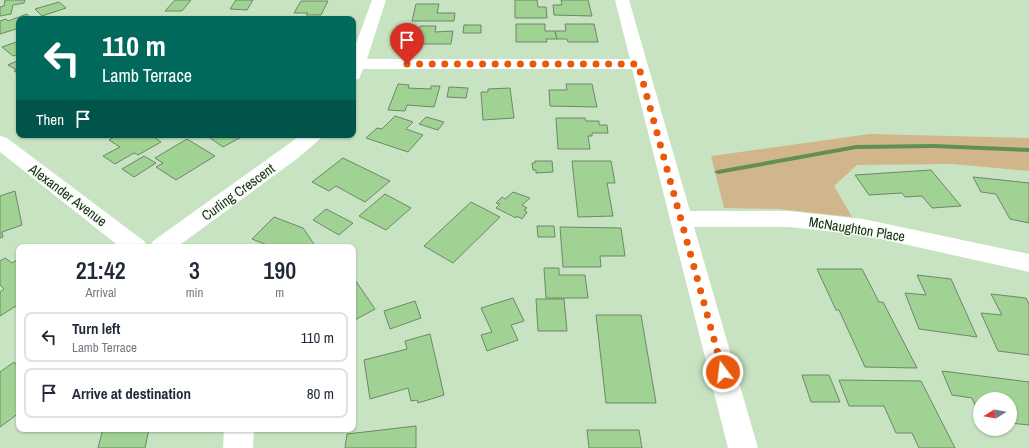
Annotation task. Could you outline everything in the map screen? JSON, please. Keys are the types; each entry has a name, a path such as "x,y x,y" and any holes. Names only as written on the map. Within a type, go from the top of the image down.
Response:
{"street":[{"path":"379,0 356,70 638,64"},
{"path":"622,0 638,64 682,219 743,448"},
{"name":"Curling Crescent","path":"165,244 291,153 309,138"},
{"name":"Alexander Avenue","path":"5,152 132,244"},
{"name":"McNaughton Place","path":"682,219 789,220 863,227 1029,263"},
{"path":"238,448 239,432"}],"shaded area":[{"path":"870,134 1029,138 1029,171 952,164 857,165 834,186 852,217 779,209 724,208 711,156"}],"building":[{"path":"5,0 25,0 24,3 13,5 11,14 0,16 0,7 4,6"},
{"path":"175,0 191,0 182,11 165,11"},
{"path":"236,0 253,0 247,10 230,9"},
{"path":"515,0 537,0 538,7 546,7 547,18 515,18"},
{"path":"561,0 588,0 592,16 554,15 553,5 562,5"},
{"path":"301,1 328,1 321,15 306,15 308,13 294,13"},
{"path":"59,2 66,8 42,16 35,9"},
{"path":"416,4 439,4 437,13 455,13 454,21 412,21"},
{"path":"16,18 16,29 0,34 0,21 6,19 8,21"},
{"path":"516,24 545,24 545,31 555,31 557,39 546,39 547,42 516,42"},
{"path":"565,24 594,24 598,42 568,42 567,39 557,39 555,31 566,31"},
{"path":"464,25 481,25 481,33 463,33"},
{"path":"420,26 436,26 435,32 453,31 451,44 410,44 412,36 418,36"},
{"path":"16,42 16,55 13,56 2,47"},
{"path":"16,61 16,69 8,65"},
{"path":"398,84 409,85 408,88 431,89 431,86 440,86 434,107 407,105 405,111 388,110"},
{"path":"566,84 592,84 597,107 550,106 549,90 567,90"},
{"path":"449,87 468,88 466,98 447,97"},
{"path":"510,88 514,118 483,120 481,92 488,92 488,89"},
{"path":"395,116 413,122 406,129 423,135 408,152 366,138 377,128 382,129"},
{"path":"426,117 444,122 438,130 419,124"},
{"path":"556,118 585,118 586,121 599,121 599,125 607,125 608,133 592,133 592,136 588,136 590,149 558,149"},
{"path":"113,138 155,138 161,142 138,155 134,153 115,164 103,156 120,147 109,140"},
{"path":"210,138 240,138 223,147"},
{"path":"187,139 215,156 176,180 156,167 163,163 155,158"},
{"path":"144,156 156,163 134,177 122,169"},
{"path":"343,158 390,181 365,202 336,186 329,191 312,182"},
{"path":"535,161 552,161 553,172 536,173 536,170 533,170 532,163 535,163"},
{"path":"572,161 611,161 615,183 607,183 613,216 578,217"},
{"path":"931,170 961,206 932,208 922,196 905,197 902,193 869,195 855,175"},
{"path":"973,177 1029,183 1029,223 1010,219 996,194 981,192"},
{"path":"15,191 22,225 2,232 3,237 0,238 0,196"},
{"path":"513,192 530,198 522,205 527,208 524,210 527,212 522,219 517,216 516,218 496,208 500,204 496,203 502,197 505,199"},
{"path":"385,194 411,208 386,230 359,216"},
{"path":"471,202 500,217 453,263 424,246"},
{"path":"326,209 353,223 339,235 313,220"},
{"path":"274,217 303,228 314,244 264,244 252,239"},
{"path":"537,226 554,226 555,237 538,237"},
{"path":"560,227 621,228 625,256 600,256 601,267 563,267"},
{"path":"5,258 12,263 16,261 16,306 0,316 0,292 4,289 0,285 0,261"},
{"path":"544,268 559,268 559,275 585,275 588,298 546,298"},
{"path":"817,269 862,269 879,302 883,302 917,368 865,367 839,310 836,310"},
{"path":"917,275 951,279 977,337 919,329 905,293 926,295"},
{"path":"356,281 375,309 356,319"},
{"path":"991,294 1026,298 1029,304 1029,355 998,351 981,313 1002,315"},
{"path":"513,298 524,321 511,325 518,340 487,351 481,335 492,332 481,308"},
{"path":"536,299 564,299 567,331 538,331"},
{"path":"415,301 421,318 390,329 384,311"},
{"path":"596,315 641,315 656,403 606,403"},
{"path":"430,334 444,395 418,403 417,400 411,401 408,388 370,399 364,360 407,349 405,341"},
{"path":"14,362 16,364 16,415 0,427 0,372"},
{"path":"942,371 1029,382 1029,425 1017,424 1017,392 973,392 973,400 972,398 952,395"},
{"path":"802,375 829,375 840,402 811,402"},
{"path":"839,380 921,381 955,448 919,448 912,433 896,433 884,406 849,406"},
{"path":"416,426 416,448 345,448 347,434"},
{"path":"587,430 639,430 642,448 589,448"},
{"path":"102,432 148,432 145,448 98,448"}],"waterway":[{"path":"718,172 856,147 934,146 1029,150"}],"route":[{"path":"407,64 638,64 723,372"}]}
